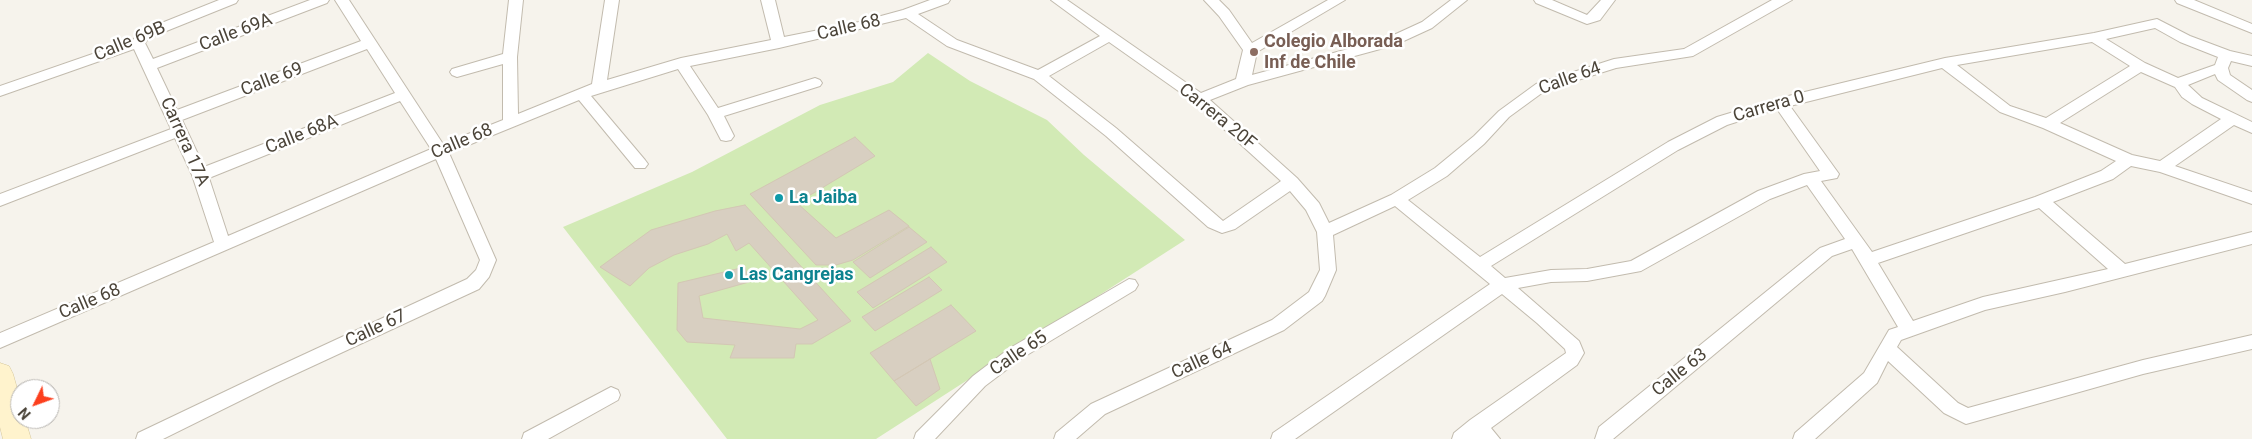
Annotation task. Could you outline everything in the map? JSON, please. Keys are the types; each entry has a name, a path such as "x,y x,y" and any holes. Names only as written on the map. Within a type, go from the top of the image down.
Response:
{"main road":[{"path":"0,374 17,439"}],"street":[{"name":"Calle 69B","path":"0,91 138,43 144,35 230,0"},
{"name":"Calle 69A","path":"149,66 322,0"},
{"path":"342,0 440,151"},
{"path":"511,121 510,58 516,0"},
{"path":"599,87 612,0"},
{"path":"768,0 779,44"},
{"name":"Calle 68","path":"0,341 440,151 599,87 681,63 860,26 908,13 942,0"},
{"name":"Carrera 20F","path":"1058,0 1108,37 1199,99 1291,182 1312,207 1325,232 1328,270"},
{"path":"1211,0 1224,13 1250,50 1243,82"},
{"path":"1250,50 1338,0"},
{"path":"1199,99 1243,82 1390,42 1428,25 1460,0"},
{"path":"1541,0 1587,20 1595,16 1608,0"},
{"name":"Calle 64","path":"1325,232 1397,199 1441,172 1480,140 1504,114 1541,87 1614,64 1688,53 1778,2 1785,0"},
{"path":"2182,0 2252,29"},
{"path":"908,13 952,43 1039,76 1111,132 1214,223 1222,227 1229,225 1291,182"},
{"name":"Carrera 0","path":"1478,266 1673,146 1722,121 1780,103 1945,63 2094,37 2157,23 2224,61 2252,61"},
{"path":"1039,76 1108,37"},
{"path":"2094,37 2140,66 2180,84 2187,94 2252,128"},
{"name":"Carrera 17A","path":"138,43 200,175 223,244"},
{"name":"Calle 69","path":"0,200 369,43"},
{"path":"457,72 510,58"},
{"path":"2180,84 2186,79 2224,61"},
{"path":"2224,61 2223,77 2252,97"},
{"path":"681,63 715,114 726,136"},
{"path":"1945,63 2005,109 2048,124 2128,160 2162,167 2252,198"},
{"path":"2048,124 2140,66"},
{"path":"715,114 815,83"},
{"path":"582,94 640,164"},
{"name":"Calle 68A","path":"200,175 403,95"},
{"path":"1280,439 1502,285 1551,276 1587,275 1635,267 1764,195 1810,178 1830,174 1780,103"},
{"path":"2162,167 2232,119"},
{"name":"Calle 67","path":"145,439 270,378 473,284 483,273 488,260 440,151"},
{"path":"1868,260 2041,201 2107,175 2128,160"},
{"path":"1810,178 1868,260 1910,331"},
{"path":"1397,199 1544,318 1573,346 1575,354 1571,360 1461,439"},
{"path":"2041,201 2122,271"},
{"path":"1802,439 1871,378 1886,348 1895,335 1983,304 2252,238"},
{"name":"Calle 63","path":"1604,439 1606,433 1826,252 1855,242"},
{"name":"Calle 64","path":"1063,439 1098,410 1278,325 1316,296 1328,270"},
{"name":"Calle 65","path":"923,439 986,375 1016,353 1129,285"},
{"path":"1886,348 1951,408 1966,416 2143,367 2252,342"},
{"path":"531,439 611,395"},
{"path":"1477,426 1491,439"}],"green space":[{"path":"928,53 970,81 1047,120 1084,155 1185,240 876,439 727,439 563,227 692,172 820,105 893,82"}],"building":[{"name":"La Jaiba","path":"855,137 875,156 797,203 836,238 889,210 909,226 853,260 836,265 816,265 750,194"},
{"name":"Las Cangrejas","path":"745,205 851,321 812,344 796,344 794,358 730,358 735,345 687,342 677,330 678,283 745,267 749,282 699,296 703,318 800,329 818,320 749,243 736,251 727,234 708,244 674,255 649,268 630,286 600,267 651,230 715,211"},
{"path":"909,227 927,242 870,278 853,262"},
{"path":"931,247 947,262 873,308 857,292"},
{"path":"929,277 942,290 875,331 862,317"},
{"path":"951,305 976,331 894,381 870,353"},
{"path":"930,359 940,389 916,406 894,381"}],"place":[{"name":"Colegio Alborada Inf de Chile","path":"1254,52"},
{"name":"La Jaiba","path":"779,198"},
{"name":"Las Cangrejas","path":"729,275"}]}
